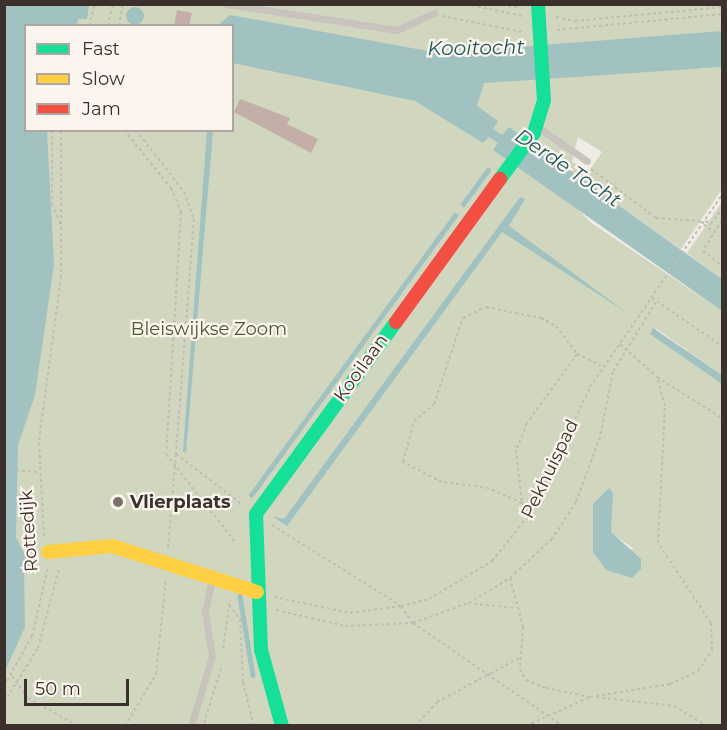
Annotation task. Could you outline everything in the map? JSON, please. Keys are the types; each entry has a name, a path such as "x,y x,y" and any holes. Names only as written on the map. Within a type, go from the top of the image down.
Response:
{"street":[{"path":"533,133 543,80 538,10"},
{"name":"Kooilaan","path":"282,726 261,650 257,592 256,514 533,133"},
{"path":"48,552 111,546 257,592"}],"lane":[{"path":"227,4 397,30 434,13"},
{"path":"533,133 587,161"},
{"path":"191,726 212,656 205,612 213,577"}],"path":[{"path":"90,24 95,4"},
{"path":"108,24 113,4"},
{"path":"119,24 123,4"},
{"path":"466,4 538,10"},
{"path":"496,4 538,10 575,21 723,7"},
{"path":"434,13 495,30 540,35 723,14"},
{"path":"52,132 52,204 62,225"},
{"name":"Rottedijk","path":"4,686 12,676 32,636 48,552 38,472 61,278 61,132"},
{"path":"126,132 171,188 181,212 166,454 174,469 239,547"},
{"path":"587,161 594,173 656,218 711,224 723,208"},
{"name":"Pekhuispad","path":"257,592 350,613 429,599 492,561 532,511 604,367 723,195"},
{"path":"723,220 703,251 723,266"},
{"path":"704,222 714,232"},
{"path":"652,298 723,346"},
{"path":"257,592 267,607 345,626 413,623 468,603 510,578 552,539 576,502 600,437 613,372 656,302"},
{"path":"532,511 522,503 489,488 442,482 403,462 404,445 414,421 434,404 463,318 486,307 541,318 556,326 576,354 604,367"},
{"path":"620,344 657,377 723,418"},
{"path":"522,503 516,450 536,408 576,354"},
{"path":"526,726 590,697 670,684 698,671 712,650 711,623 658,543 665,406 657,377"},
{"path":"125,726 156,674 176,454"},
{"path":"4,469 38,472"},
{"path":"4,702 20,684 39,648 63,549"},
{"path":"15,580 30,564"},
{"path":"510,578 514,608 523,627 519,657 526,680 590,697 674,706 707,726"},
{"path":"468,603 514,608"},
{"path":"229,604 240,619 243,682 254,726"},
{"path":"415,726 437,702 519,657"},
{"path":"12,676 28,698 78,726"}],"green space":[{"name":"Bleiswijkse Zoom","path":"55,5 722,5 722,47 698,69 722,67 722,189 681,249 570,171 574,205 590,222 722,311 722,375 657,329 650,332 722,384 722,725 5,726 5,441 26,132 234,132 234,24 50,24","holes":["578,137 602,152 589,171 572,162","612,505 610,532 634,549 593,552 595,531"]},
{"path":"722,202 722,279 687,253"}],"water":[{"path":"5,4 89,5 87,19 78,19 77,24 24,24 24,132 47,132 54,265 35,395 18,445 16,538 30,564 24,571 25,627 5,671"},
{"path":"131,8 139,8 143,12 143,20 139,24 131,24 127,20 127,12"},
{"path":"230,15 439,53 722,31 722,67 484,83 477,106 498,121 493,129 502,135 509,127 722,279 722,311 493,150 498,143 489,137 483,143 415,101 234,63 234,24 219,24"},
{"path":"207,132 213,132 186,453 183,451"},
{"path":"520,197 525,199 509,226 626,312 502,232 287,526 272,516 284,519"},
{"path":"653,328 722,375 722,384 650,334"},
{"path":"609,488 613,493 611,532 641,559 641,569 632,578 606,570 593,552 593,504"}],"building":[{"path":"177,10 192,13 189,24 174,24"},
{"path":"240,99 290,118 287,124 318,139 311,153 234,112"}],"waterway":[{"path":"463,204 488,170"},
{"path":"251,495 455,215"},
{"path":"240,596 253,675"}],"traffic: fast":[{"path":"500,179 534,133 544,100 538,4"},
{"path":"282,726 261,650 256,514 396,322"}],"traffic: slow":[{"path":"48,552 112,546 257,592"}],"traffic: jam":[{"path":"396,322 500,179"}],"place":[{"name":"Vlierplaats","path":"118,502"}],"water label":[{"name":"Kooitocht","path":"476,48"},
{"name":"Derde Tocht","path":"568,168"}]}
